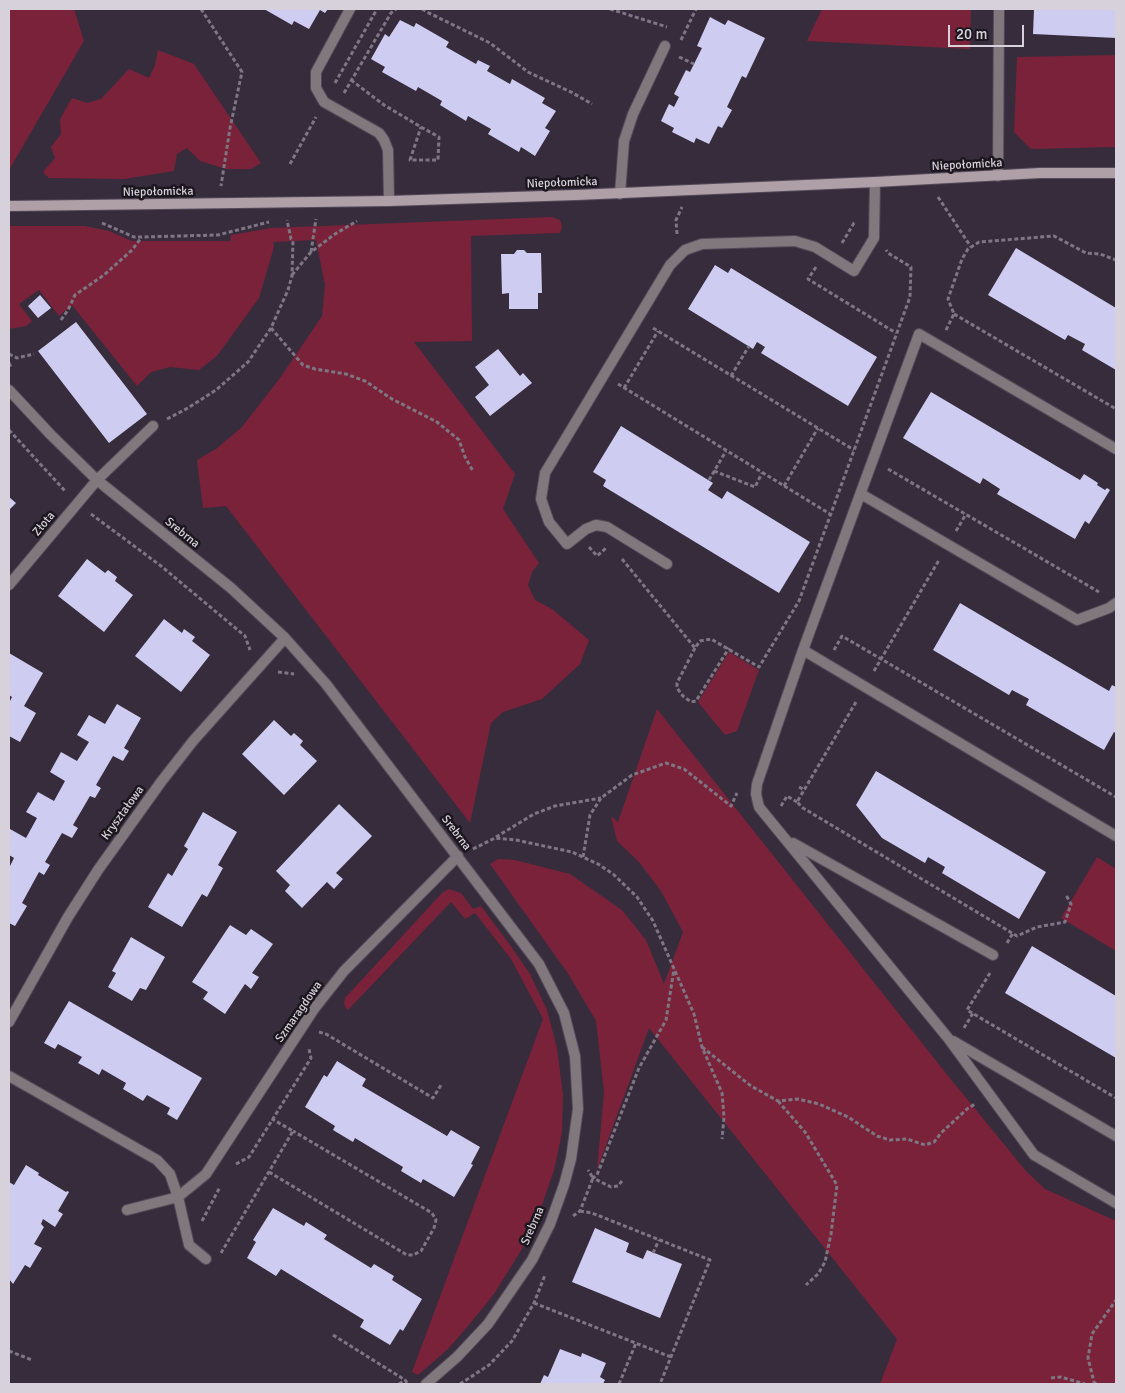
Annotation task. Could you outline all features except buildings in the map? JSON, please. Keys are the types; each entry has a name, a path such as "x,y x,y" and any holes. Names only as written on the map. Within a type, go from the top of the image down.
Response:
{"main road":[{"name":"Niepołomicka","path":"9,206 389,201 620,194 1040,173 1116,173"}],"street":[{"path":"350,9 316,72 316,88 324,102 379,133 384,140 388,150 389,201"},
{"path":"998,176 999,9"},
{"path":"620,194 624,141 633,114 665,46"},
{"path":"667,564 607,527 596,525 586,529 567,544 549,522 541,499 545,473 670,265 685,250 702,244 794,241 815,248 854,271 874,238 875,182"},
{"path":"1116,449 919,334 803,650 757,784 756,794 759,807 948,1038 1034,1155 1116,1203"},
{"name":"Srebrna","path":"9,390 51,435 98,480 231,588 285,638 326,684 539,964 564,1013 575,1056 578,1109 571,1159 550,1224 532,1260 488,1324 457,1357 426,1384"},
{"name":"Złota","path":"9,585 98,480 153,426"},
{"path":"861,494 1078,620 1116,603"},
{"name":"Kryształowa","path":"9,1022 68,917 98,870 149,798 193,741 285,638"},
{"path":"803,650 1116,836"},
{"path":"787,840 993,955"},
{"name":"Szmaragdowa","path":"178,1197 206,1174 314,1009 344,971 458,856"},
{"path":"948,1038 1116,1136"},
{"path":"9,1076 157,1160 170,1174 178,1197 189,1245 206,1259"},
{"path":"127,1210 178,1197"}],"path":[{"path":"201,9 242,72 220,187"},
{"path":"335,108 391,13 396,9"},
{"path":"422,9 490,43 528,72 592,104"},
{"path":"610,9 674,29"},
{"path":"679,31 684,33"},
{"path":"674,54 694,64"},
{"path":"352,80 384,106 439,137 438,160 410,160 421,127"},
{"path":"937,194 971,247"},
{"path":"676,229 676,220 682,209"},
{"path":"311,252 316,218"},
{"path":"292,276 311,252 335,234 362,218"},
{"path":"153,426 188,408 216,390 248,362 271,328 288,290 292,276 293,241 290,239 287,219"},
{"path":"863,220 854,223 840,246 832,241 808,279 896,333"},
{"path":"677,237 685,235"},
{"path":"1116,260 1100,254 1086,253 1054,236 979,242 971,247 962,259 948,300 954,314 1116,409"},
{"path":"61,320 68,310 74,295 104,275 132,250 141,237"},
{"path":"729,648 696,701 691,702 683,696 677,688 677,683 694,648 700,641 711,638 729,648 759,667 799,601 910,297 911,267 888,253"},
{"path":"938,344 954,314"},
{"path":"649,325 854,450"},
{"path":"271,328 303,365 346,374 365,381 392,399 437,422 459,440 465,457 473,471"},
{"path":"624,388 658,331"},
{"path":"731,376 749,346"},
{"path":"9,354 17,358 34,354"},
{"path":"614,381 830,514"},
{"path":"784,486 818,428"},
{"path":"709,480 726,451"},
{"path":"874,460 1104,595"},
{"path":"714,471 755,487 762,473"},
{"path":"966,514 797,802 803,808 1017,936 1037,927 1065,922 1071,904 1066,896"},
{"path":"578,535 596,556 610,544"},
{"path":"616,552 694,648"},
{"path":"826,663 842,636 1116,798"},
{"path":"583,857 590,815 601,798 632,775 666,763 684,769 731,806 744,778 762,771"},
{"path":"799,787 805,790"},
{"path":"458,856 495,838 534,814 555,806 601,798"},
{"path":"495,838 516,840 572,852 598,864 637,897 653,921 694,1014 702,1047 722,1093 724,1117 722,1139"},
{"path":"1003,950 1012,933"},
{"path":"993,967 968,1010 1116,1098"},
{"path":"569,1219 580,1211 592,1178 597,1175 639,1068 666,1020 674,968"},
{"path":"321,1024 316,1032 326,1034 433,1098 441,1085"},
{"path":"232,1165 249,1157 311,1058 308,1044"},
{"path":"702,1047 751,1086 778,1101 805,1132 837,1185 831,1234 825,1262 818,1274 806,1285"},
{"path":"778,1101 798,1099 819,1104 848,1117 877,1136 890,1140 907,1139 925,1144 934,1142 967,1109 991,1096"},
{"path":"269,1172 407,1254 413,1255 421,1251 434,1228 436,1220 432,1213 272,1119"},
{"path":"218,1259 293,1131"},
{"path":"588,1171 592,1178 611,1187 618,1186 622,1181"},
{"path":"200,1223 223,1182"},
{"path":"580,1211 592,1213 710,1260 660,1384"},
{"path":"654,1252 659,1240"},
{"path":"216,1250 221,1254"},
{"path":"460,1384 489,1365 512,1342 534,1303 546,1272"},
{"path":"1096,1384 1088,1358 1092,1334 1116,1300"},
{"path":"534,1303 670,1357"},
{"path":"333,1335 405,1380 399,1384"},
{"path":"619,1384 636,1343"},
{"path":"9,1351 32,1360"},
{"path":"1051,1378 1061,1377 1085,1384"}],"shaded area":[{"path":"9,9 74,9 84,41 9,170"},
{"path":"822,9 971,9 970,49 807,41"},
{"path":"158,50 194,64 261,163 251,169 226,169 200,161 187,148 177,154 174,171 124,179 49,178 43,172 55,158 51,147 61,134 60,119 72,98 87,103 101,99 129,69 149,78 155,65"},
{"path":"1116,55 1116,147 1031,149 1014,132 1017,57"},
{"path":"552,217 560,220 562,226 560,233 471,236 472,341 414,342 515,474 503,509 539,563 532,572 528,585 535,600 552,609 589,640 580,664 542,699 503,712 491,723 470,823 226,506 203,508 197,460 216,449 242,427 280,378 322,316 325,285 316,240 273,242 274,247 259,298 217,356 199,370 170,367 151,372 137,386 72,305 59,316 39,290 19,304 32,321 26,326 9,329 9,226 85,226 109,231 132,241 231,241 231,235 271,228"},
{"path":"729,652 759,670 737,731 725,735 698,702"},
{"path":"657,709 949,1077 1026,1171 1045,1189 1116,1221 1116,1384 880,1384 897,1339 649,1028 597,1170 604,1092 596,1021 569,975 490,864 498,859 515,860 570,874 622,910 646,940 664,984 683,932 661,891 639,862 617,841 611,816 618,822"},
{"path":"1097,857 1116,869 1116,951 1061,918"},
{"path":"449,889 461,893 473,909 481,906 530,974 547,1010 557,1048 563,1095 562,1133 554,1170 541,1208 522,1249 494,1294 468,1326 448,1349 418,1375 412,1372 543,1019 511,959 475,913 465,919 451,902 348,1010 346,1008 344,1004 345,998 443,892"}]}
